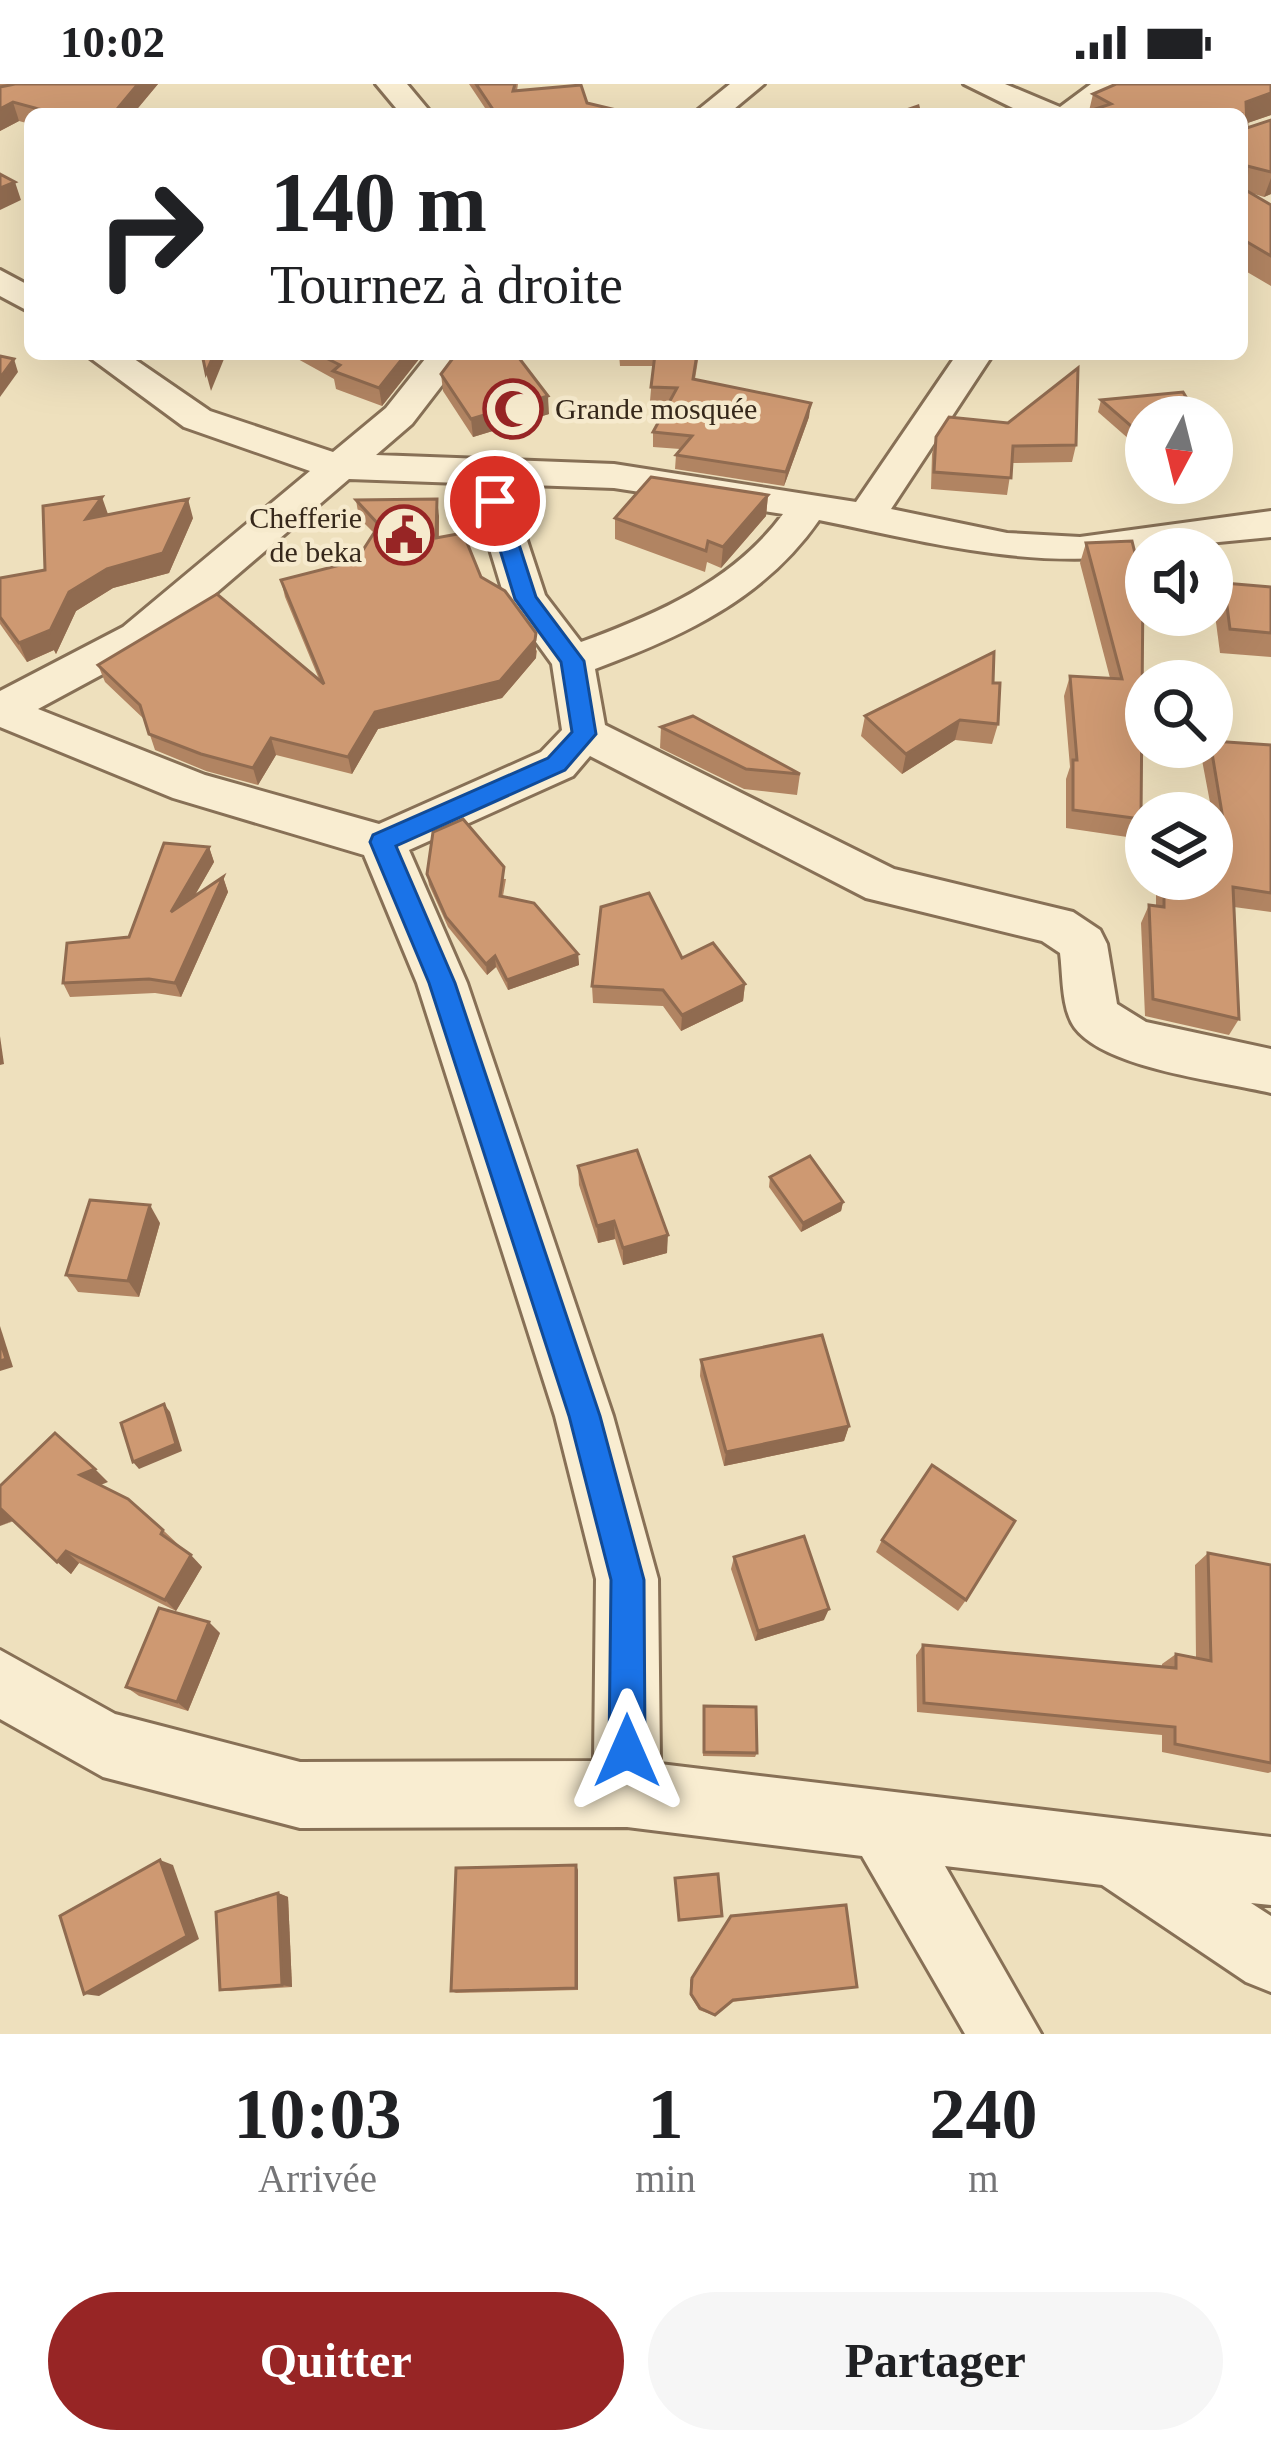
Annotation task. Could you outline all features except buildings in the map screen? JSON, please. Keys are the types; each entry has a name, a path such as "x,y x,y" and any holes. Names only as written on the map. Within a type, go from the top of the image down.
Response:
{"street":[{"path":"391,84 412,108"},
{"path":"716,108 749,84"},
{"path":"979,84 1037,108"},
{"path":"1078,108 1110,84"},
{"path":"112,360 197,419 334,466 614,476 809,506 1007,546 1080,550 1271,524"},
{"path":"1,710 138,637 334,466 399,416 443,360"},
{"path":"865,519 971,360"},
{"path":"470,470 495,501 526,599 572,661 584,734"},
{"path":"572,661 693,615 789,539 809,506"},
{"path":"1,710 58,739 208,796 382,842 556,764 584,734"},
{"path":"584,734 883,885 1056,925 1084,944 1093,1014 1117,1033 1271,1071"},
{"path":"382,842 442,983 584,1416 627,1580 627,1794"},
{"path":"0,1682 103,1744 300,1795 627,1794 1271,1871"},
{"path":"881,1823 1004,2034"},
{"path":"1119,1856 1271,1957"}],"place":[{"name":"Grande mosquée","path":"513,409"},
{"name":"Chefferie de beka","path":"404,535"}],"route":[{"path":"495,501 526,599 572,661 584,734 556,764 382,842 442,983 584,1416 627,1580 627,1751"}]}
